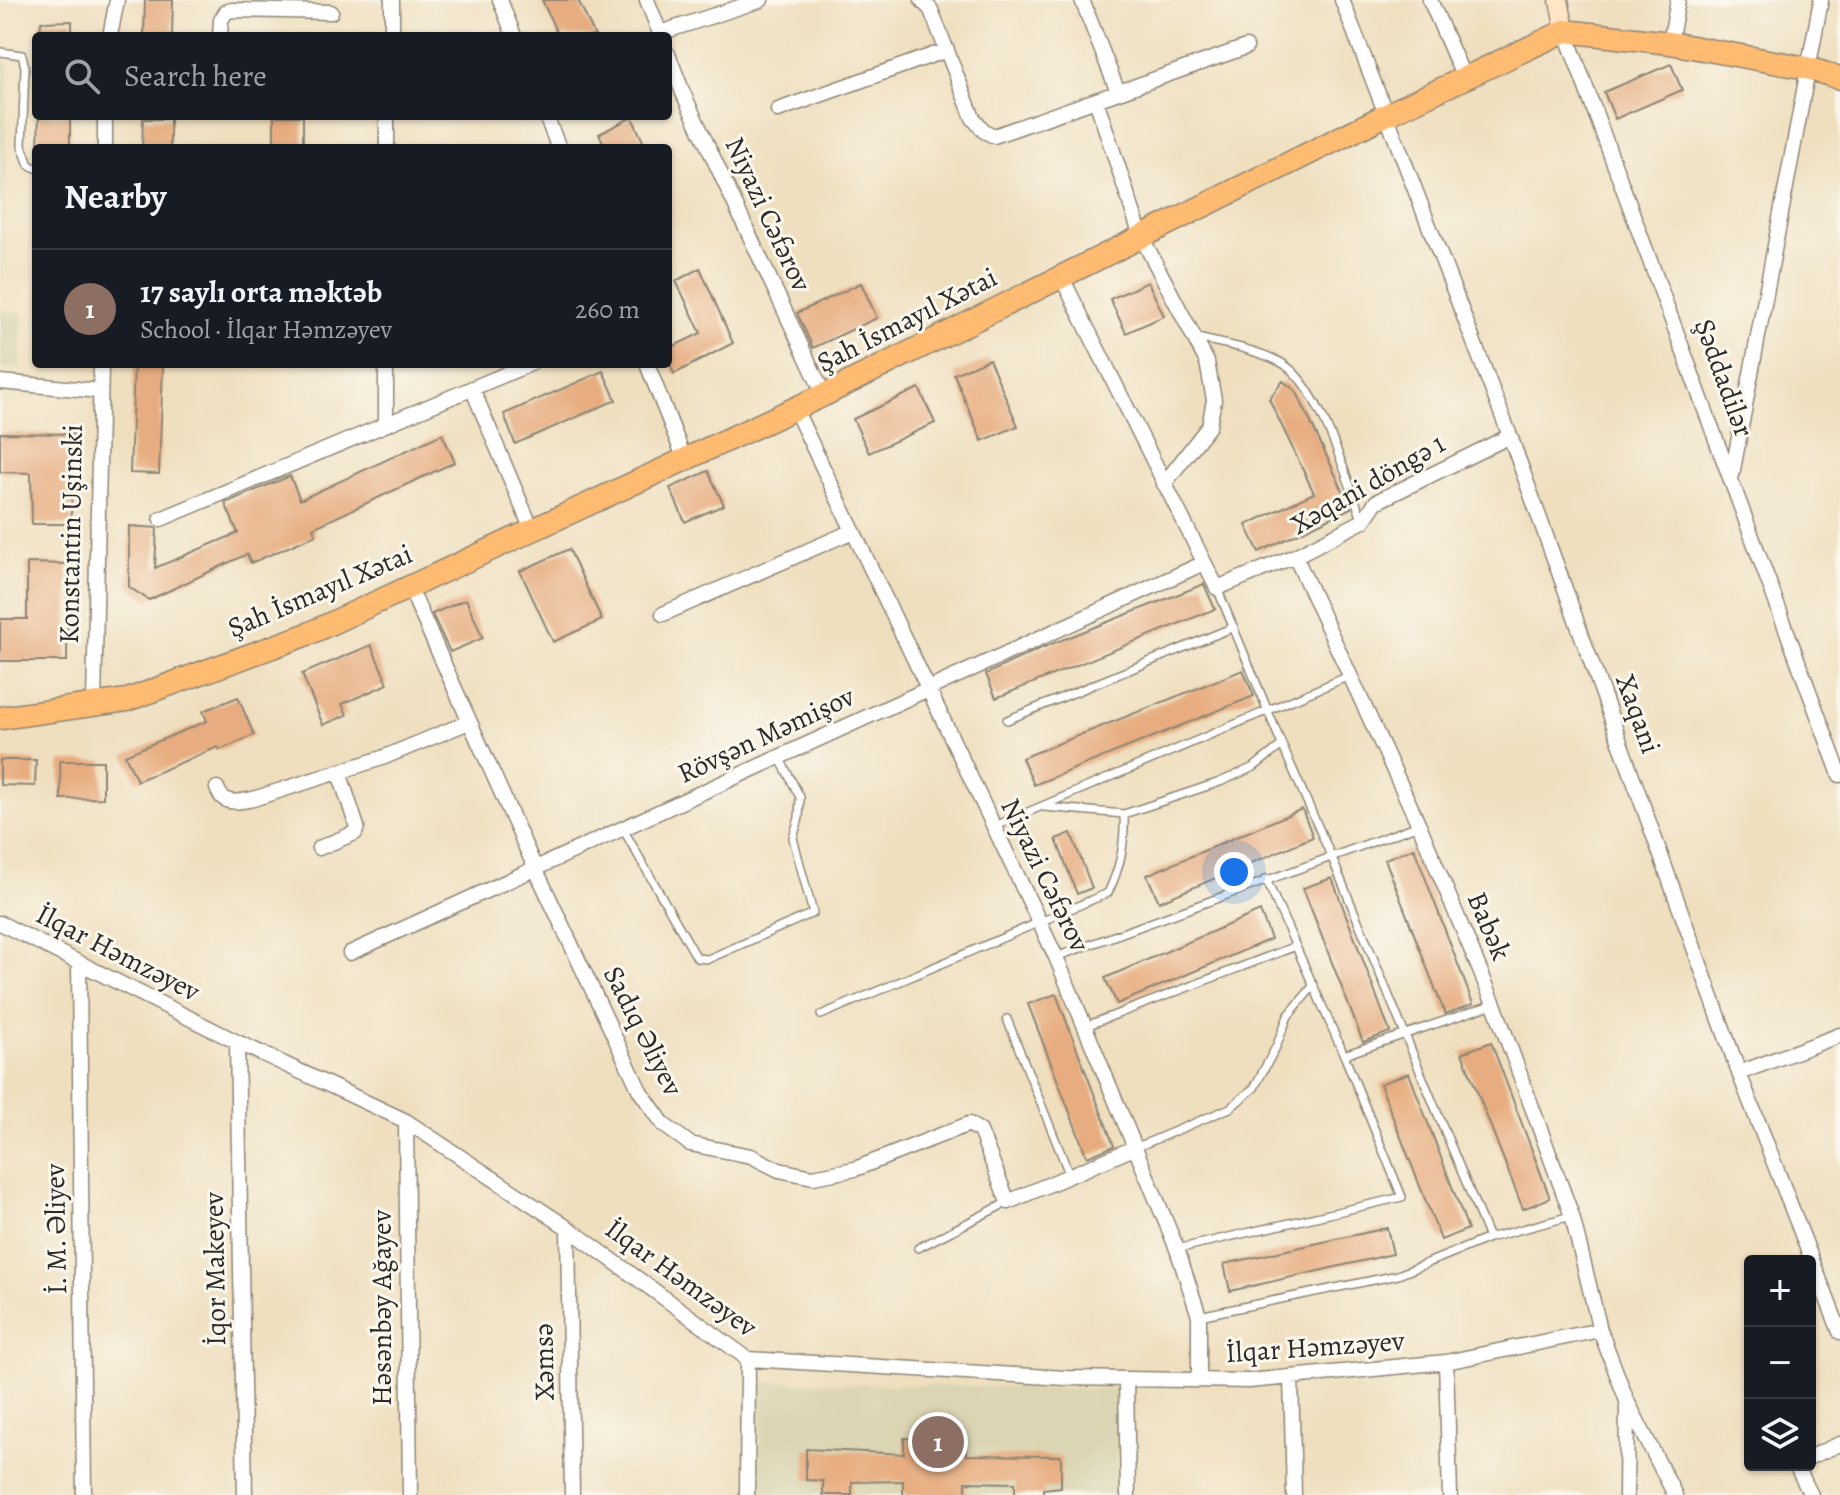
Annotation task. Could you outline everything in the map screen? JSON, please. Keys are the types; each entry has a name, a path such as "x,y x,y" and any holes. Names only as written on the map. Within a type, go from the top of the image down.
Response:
{"main road":[{"name":"Şah İsmayıl Xətai","path":"0,718 127,700 308,634 795,409 1388,114 1565,31"},
{"path":"1565,31 1670,43 1807,68 1840,78"}],"street":[{"path":"111,32 117,0"},
{"path":"392,0 392,32"},
{"path":"500,0 512,32"},
{"path":"647,0 660,32"},
{"path":"667,32 761,0"},
{"path":"922,0 931,10 973,118 984,131 994,136 1246,47"},
{"path":"1082,0 1118,92"},
{"name":"Xaqani","path":"1342,0 1510,436 1739,1073 1835,1302 1840,1332"},
{"path":"1430,0 1464,78"},
{"name":"Şəddadilər","path":"1559,0 1565,31 1840,775"},
{"path":"1670,43 1678,0"},
{"path":"1731,478 1821,0"},
{"path":"220,32 221,20 226,12 232,10 331,12"},
{"path":"778,110 947,50"},
{"name":"Niyazi Cəfərov","path":"672,64 824,395"},
{"path":"1096,100 1141,236 1207,362 1214,400 1209,426 1164,484"},
{"path":"105,120 105,144"},
{"path":"387,120 387,144"},
{"path":"548,120 557,144"},
{"path":"1061,276 1217,588"},
{"name":"Konstantin Uşinski","path":"94,705 101,368"},
{"path":"386,368 386,424"},
{"path":"161,519 520,368"},
{"path":"649,368 685,460"},
{"path":"0,382 100,391"},
{"path":"472,388 532,530"},
{"name":"Niyazi Cəfərov","path":"795,409 1086,1026 1177,1249 1199,1316 1199,1380"},
{"name":"Xəqani döngə 1","path":"1217,588 1295,556 1363,521 1376,502 1510,436"},
{"path":"663,614 853,531"},
{"name":"Babək","path":"1295,556 1419,825 1494,1004 1572,1216 1600,1330 1627,1401 1675,1495"},
{"name":"Rövşən Məmişov","path":"350,953 1204,563"},
{"name":"Sadıq Əliyev","path":"409,586 536,870 640,1091 664,1125 690,1144 751,1156 779,1170 813,1177 855,1169 969,1124 975,1125 1008,1202"},
{"path":"217,788 219,796 234,803 382,758 469,722"},
{"path":"319,848 355,833 357,827 339,772"},
{"name":"İlqar Həmzəyev","path":"0,923 237,1042 406,1121 568,1228 748,1359 1126,1379 1249,1381 1446,1362 1600,1330"},
{"name":"İ. M. Əliyev","path":"79,963 84,1495"},
{"path":"1739,1073 1840,1035"},
{"name":"İqor Makeyev","path":"237,1042 245,1495"},
{"name":"Həsənbəy Ağayev","path":"406,1121 410,1495"},
{"path":"1008,1202 1134,1148"},
{"name":"Xəmsə","path":"568,1228 572,1495"},
{"path":"747,1495 748,1359"},
{"path":"1446,1362 1450,1495"},
{"path":"1291,1377 1294,1495"},
{"path":"1126,1379 1128,1495"},
{"path":"1626,1495 1627,1401"},
{"path":"1816,1454 1840,1444"},
{"path":"1799,1471 1811,1495"}],"lane":[{"path":"0,52 22,55 25,67 22,146 32,166"},
{"path":"1194,338 1235,346 1280,362 1299,376 1321,414 1363,521"},
{"path":"1217,588 1489,1238"},
{"path":"1007,720 1234,627"},
{"path":"993,826 1349,676"},
{"path":"1041,807 1124,814 1220,782 1254,767 1282,745"},
{"path":"623,829 697,958 708,959 813,913 793,838 799,818 800,797 779,757"},
{"path":"821,1015 1108,893 1119,871 1125,841 1124,814"},
{"path":"1056,957 1419,825"},
{"path":"1177,1249 1402,1197 1344,1055 1266,879"},
{"path":"1086,1026 1296,946"},
{"path":"1134,1148 1230,1108 1254,1088 1288,1016 1314,985"},
{"path":"1344,1055 1494,1004"},
{"path":"1007,1019 1070,1176"},
{"path":"918,1248 1008,1202"},
{"path":"1199,1316 1398,1275 1489,1238 1572,1216"}],"shaded area":[{"path":"0,63 8,63 0,293"},
{"path":"0,311 23,312 20,368 0,368"},
{"path":"759,1382 1117,1389 1117,1495 759,1495"}],"building":[{"path":"145,0 173,0 172,32 144,32"},
{"path":"542,0 578,0 593,32 556,32"},
{"path":"72,21 72,32 40,32 41,22"},
{"path":"1671,64 1682,90 1615,119 1604,92"},
{"path":"39,120 70,120 70,144 38,144"},
{"path":"143,120 170,120 170,144 142,144"},
{"path":"274,120 303,120 303,144 274,144"},
{"path":"626,120 633,120 644,144 604,144 599,134"},
{"path":"700,268 733,343 674,374 672,347 701,333 676,281"},
{"path":"1148,282 1164,316 1126,333 1110,299"},
{"path":"861,283 877,318 813,348 797,313"},
{"path":"989,359 1018,426 982,441 954,374"},
{"path":"134,368 163,368 159,474 130,473"},
{"path":"603,371 616,400 515,444 504,414"},
{"path":"1283,381 1296,391 1351,508 1259,552 1246,525 1314,493 1269,399"},
{"path":"919,388 935,423 869,453 853,419"},
{"path":"0,433 73,434 71,524 32,524 31,473 0,472"},
{"path":"442,434 455,462 313,528 316,535 251,563 247,554 149,600 129,587 129,526 157,528 155,568 238,533 225,503 290,476 300,500"},
{"path":"708,471 724,505 685,522 670,488"},
{"path":"569,549 602,620 553,642 520,571"},
{"path":"27,563 68,564 67,661 0,661 0,619 27,619"},
{"path":"1204,584 1215,609 996,698 986,674 1039,649"},
{"path":"466,599 483,638 450,652 432,614"},
{"path":"371,645 388,684 342,704 347,715 323,725 302,674"},
{"path":"1243,670 1254,696 1034,785 1022,758"},
{"path":"238,697 254,735 137,781 125,755 207,721 203,711"},
{"path":"0,760 36,760 35,786 0,785"},
{"path":"60,761 103,761 103,798 61,799"},
{"path":"1302,809 1313,837 1159,902 1147,875"},
{"path":"1071,833 1092,888 1077,894 1056,839"},
{"path":"1414,848 1473,1004 1445,1014 1385,859"},
{"path":"1332,878 1390,1032 1363,1042 1303,888"},
{"path":"1260,911 1271,939 1117,1004 1105,978"},
{"path":"1056,994 1114,1146 1087,1157 1028,1004"},
{"path":"1491,1042 1550,1198 1523,1209 1462,1053"},
{"path":"1409,1073 1468,1229 1441,1240 1380,1084"},
{"path":"1387,1228 1393,1254 1230,1291 1224,1264"},
{"path":"904,1438 965,1440 966,1455 1061,1456 1061,1487 1043,1489 1043,1495 1015,1495 1015,1483 966,1482 966,1495 903,1495 903,1481 852,1482 852,1495 823,1495 823,1481 806,1480 806,1449 904,1454"}],"place":[{"name":"17 saylı orta məktəb","path":"938,1442"}]}
